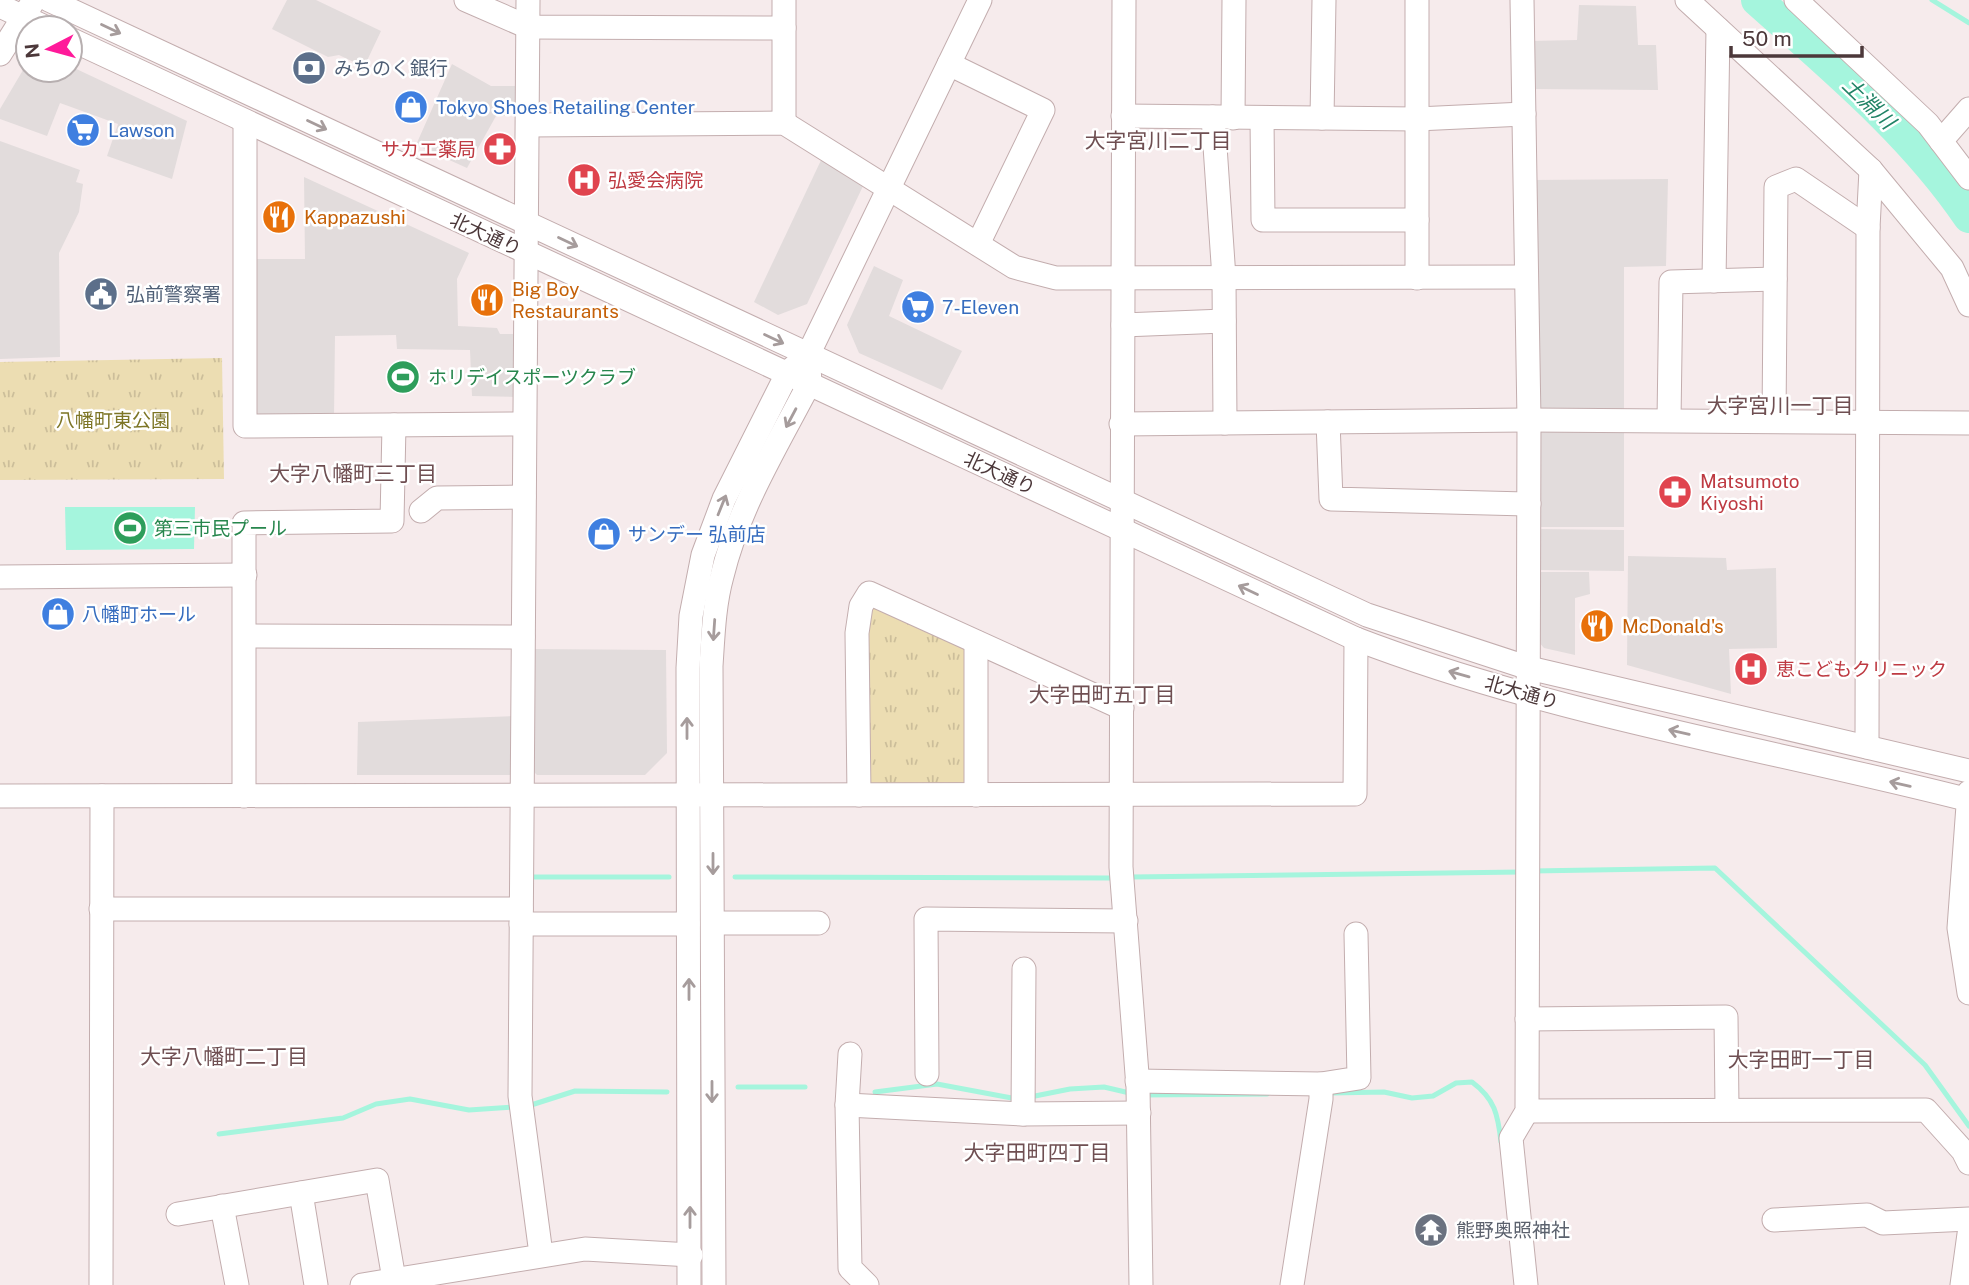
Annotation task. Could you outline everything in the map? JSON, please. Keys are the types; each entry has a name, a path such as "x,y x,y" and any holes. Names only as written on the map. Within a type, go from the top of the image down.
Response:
{"street":[{"path":"49,0 1367,615 1529,668 1969,771"},
{"path":"466,0 528,27 784,28"},
{"path":"528,0 520,1096 541,1254"},
{"path":"784,0 784,122"},
{"path":"690,1285 687,796 690,629 703,555 724,499 788,372 808,355 981,0"},
{"path":"1124,0 1121,867 1138,1095 1141,1285"},
{"path":"1225,423 1223,118 1234,0"},
{"path":"1322,118 1324,0"},
{"path":"1417,0 1417,278"},
{"path":"1522,0 1529,420 1527,1111 1511,1138 1526,1285"},
{"path":"1687,0 1871,170 1952,268 1969,305"},
{"path":"1796,0 1928,124 1969,178"},
{"path":"0,6 29,8 0,54"},
{"path":"1714,281 1718,29"},
{"name":"北大通り","path":"84,46 1356,639 1417,663 1618,718 1968,797"},
{"path":"949,64 1043,110 978,244"},
{"path":"1941,141 1969,108"},
{"path":"1123,116 1417,119 1524,114"},
{"path":"1262,118 1264,220 1417,220"},
{"path":"245,121 245,426 524,424"},
{"path":"528,125 784,122 1014,267 1056,278 1525,277"},
{"path":"1867,747 1868,228 1871,170"},
{"path":"1774,420 1776,187 1796,179 1868,228"},
{"path":"1669,420 1671,282 1775,279"},
{"path":"1123,325 1224,321"},
{"path":"714,1285 712,666 721,579 749,495 810,382 808,355"},
{"path":"1121,424 1529,420 1868,420 1969,423"},
{"path":"1328,422 1331,499 1529,504"},
{"path":"244,796 244,523 392,521 394,425"},
{"path":"421,511 437,498 524,497"},
{"path":"0,577 245,575"},
{"path":"859,796 857,633 861,606 869,593 1122,708"},
{"path":"246,636 523,636"},
{"path":"0,796 1355,794 1356,639"},
{"path":"976,642 976,795"},
{"path":"101,1285 102,796"},
{"path":"1968,797 1959,928 1969,993"},
{"path":"101,909 521,917 688,924"},
{"path":"927,1074 926,919 1126,921"},
{"path":"713,923 818,923"},
{"path":"847,1105 1023,1114 1138,1095 1321,1092 1359,1078 1356,934"},
{"path":"1023,1114 1024,970"},
{"path":"1527,1019 1726,1017 1727,1109"},
{"path":"850,1054 847,1105 850,1268 867,1285"},
{"path":"1292,1285 1321,1092"},
{"path":"1527,1111 1926,1110 1963,1151 1969,1163"},
{"path":"178,1214 377,1180 394,1282"},
{"path":"301,1193 316,1285"},
{"path":"222,1206 237,1285"},
{"path":"1774,1220 1867,1215 1883,1223 1969,1219"},
{"path":"1962,1285 1969,1234"},
{"path":"362,1285 394,1282 541,1254 584,1249 691,1255"}],"green space":[{"name":"八幡町東公園","path":"222,358 224,479 0,480 0,362"},
{"path":"875,603 965,644 965,786 872,786 865,778 864,678 869,608"}],"shaded area":[{"path":"287,0 316,0 381,31 364,67 339,55 328,57 272,29"},
{"path":"1579,5 1636,6 1638,45 1656,45 1658,90 1531,89 1530,41 1577,40"},
{"path":"452,64 491,86 521,86 521,115 496,116 467,168 416,145"},
{"path":"84,73 187,121 172,179 107,156 118,124 60,103 47,136 0,119 0,109 15,84 84,84"},
{"path":"0,141 80,170 76,182 83,184 79,212 59,253 60,357 0,359"},
{"path":"823,156 864,184 807,304 778,315 754,302"},
{"path":"304,177 469,253 457,279 458,326 497,328 500,334 518,334 517,397 472,396 470,350 397,349 396,335 335,336 334,417 254,415 253,259 305,259"},
{"path":"1668,179 1666,266 1624,267 1624,411 1544,411 1535,404 1531,180"},
{"path":"874,266 903,280 889,316 962,351 942,390 859,353 847,325"},
{"path":"1624,428 1624,527 1539,527 1539,434 1543,429"},
{"name":"第三市民プール","path":"65,507 195,507 194,549 66,550"},
{"path":"1538,529 1624,530 1624,571 1537,570"},
{"path":"1628,556 1726,558 1727,570 1776,568 1777,648 1729,649 1731,694 1627,665"},
{"path":"1537,572 1589,572 1590,594 1575,598 1575,655 1544,648 1539,642"},
{"path":"530,649 666,650 667,753 645,775 537,775 530,768"},
{"path":"515,716 516,765 510,775 357,775 358,722"}],"waterway":[{"name":"土淵川","path":"1757,0 1897,129 1947,186 1969,217"},
{"path":"1932,0 1969,23"},
{"path":"1532,871 1715,868 1925,1065 1969,1126"},
{"path":"1131,877 1522,872"},
{"path":"534,877 669,877"},
{"path":"735,877 1113,878"},
{"path":"1332,1093 1384,1092 1412,1098 1433,1096 1456,1083 1472,1082 1486,1095 1494,1108 1501,1142"},
{"path":"875,1092 937,1084 1017,1099"},
{"path":"738,1087 805,1087"},
{"path":"1030,1097 1070,1089 1104,1087 1134,1094"},
{"path":"528,1106 575,1091 667,1092"},
{"path":"1143,1095 1267,1094"},
{"path":"219,1134 343,1118 376,1104 410,1099 469,1110 515,1107"}],"place":[{"name":"みちのく銀行","path":"309,68"},
{"name":"Tokyo Shoes Retailing Center","path":"411,107"},
{"name":"Lawson","path":"83,130"},
{"name":"サカエ薬局","path":"500,149"},
{"name":"弘愛会病院","path":"584,180"},
{"name":"Kappazushi","path":"279,217"},
{"name":"弘前警察署","path":"101,294"},
{"name":"Big Boy Restaurants","path":"487,300"},
{"name":"7-Eleven","path":"918,307"},
{"name":"ホリデイスポーツクラブ","path":"403,377"},
{"name":"Matsumoto Kiyoshi","path":"1675,492"},
{"name":"第三市民プール","path":"130,528"},
{"name":"サンデー 弘前店","path":"604,534"},
{"name":"八幡町ホール","path":"58,614"},
{"name":"McDonald's","path":"1597,626"},
{"name":"恵こどもクリニック","path":"1751,669"},
{"name":"熊野奥照神社","path":"1431,1230"}],"district":[{"name":"大字宮川二丁目","path":"1158,140"},
{"name":"大字宮川一丁目","path":"1780,405"},
{"name":"大字八幡町三丁目","path":"353,473"},
{"name":"大字田町五丁目","path":"1102,694"},
{"name":"大字八幡町二丁目","path":"224,1056"},
{"name":"大字田町一丁目","path":"1801,1059"},
{"name":"大字田町四丁目","path":"1037,1152"}]}
